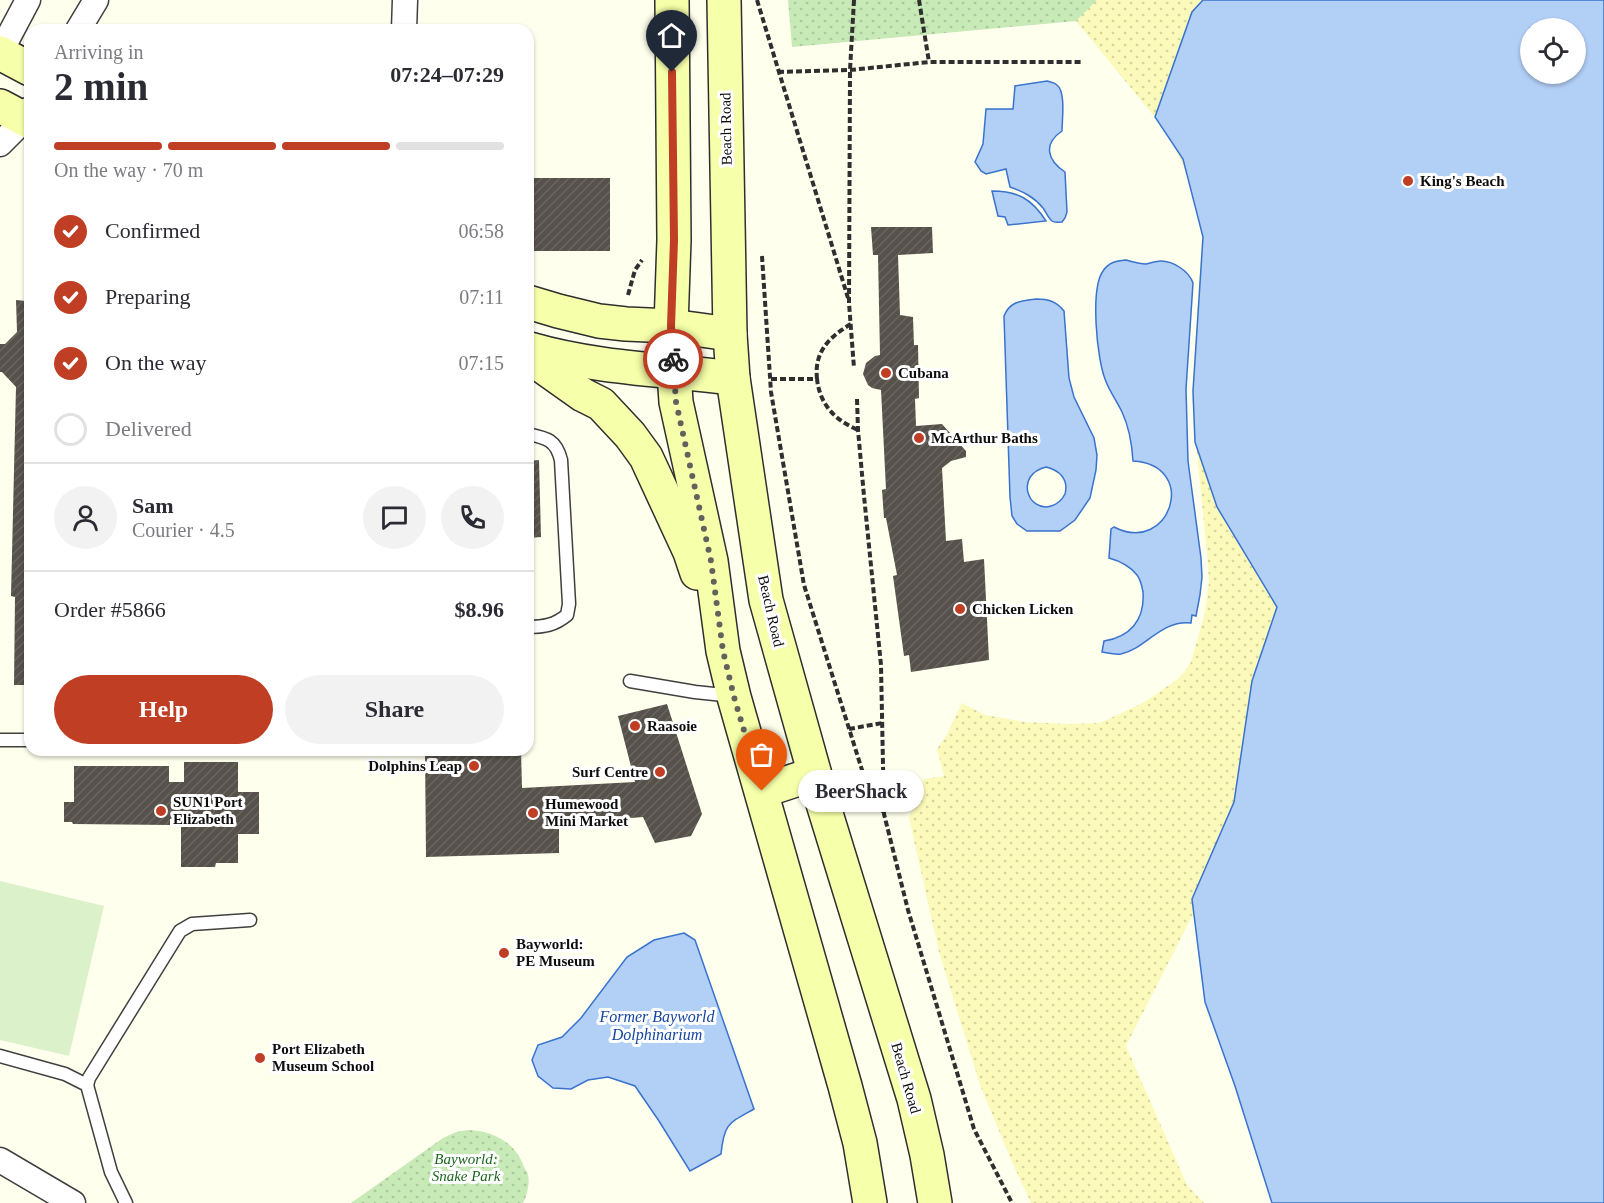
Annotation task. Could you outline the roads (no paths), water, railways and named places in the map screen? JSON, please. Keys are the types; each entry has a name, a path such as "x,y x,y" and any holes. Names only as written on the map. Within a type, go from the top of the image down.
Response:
{"main road":[{"path":"672,0 674,240 671,326 676,402 711,561 723,651"},
{"name":"Beach Road","path":"724,0 730,334 733,378 766,600 814,774 914,1099 935,1203"},
{"path":"0,53 24,66"},
{"path":"534,304 599,321 671,326 730,334"},
{"path":"534,350 577,361 610,366 733,378"},
{"path":"534,360 583,395 601,404 630,435 646,457 690,552 723,651 734,697 845,1086 860,1143 870,1203"},
{"path":"762,791 814,774"}],"street":[{"path":"0,53 28,0"},
{"path":"82,24 96,0"},
{"path":"404,24 405,0"},
{"path":"0,144 21,114"},
{"path":"0,1160 73,1203"}],"lane":[{"path":"534,435 546,437 559,451 561,460 569,604 567,615 557,624 534,627"},
{"path":"630,681 734,697"},
{"path":"0,740 24,740"},
{"path":"126,1203 111,1172 87,1085 89,1078 180,932 192,924 250,920"},
{"path":"0,1056 65,1074 87,1085"}],"water":[{"path":"1203,0 1604,0 1604,1203 1272,1203 1235,1086 1205,1002 1192,899 1234,802 1252,681 1277,607 1217,507 1195,442 1193,391 1203,237 1183,159 1155,117 1192,12"},
{"path":"1047,81 1057,85 1063,100 1062,131 1052,141 1050,147 1054,162 1065,172 1067,212 1062,222 1052,221 1036,201 1010,187 1006,169 986,174 975,162 983,144 986,109 1013,109 1015,86"},
{"path":"992,191 1001,191 1024,198 1046,221 1008,225 1005,217 998,216"},
{"path":"1126,260 1144,264 1161,261 1170,263 1184,271 1193,283 1186,389 1188,461 1202,577 1196,616 1192,615 1191,623 1170,626 1138,647 1116,654 1102,652 1104,641 1121,636 1134,625 1141,611 1143,592 1134,572 1124,564 1109,558 1111,529 1114,527 1134,533 1150,529 1162,520 1170,506 1171,491 1166,477 1154,466 1133,461 1127,424 1107,383 1099,356 1096,308 1099,280 1103,271 1110,264"},
{"path":"1021,301 1051,301 1064,311 1069,378 1074,397 1094,438 1097,455 1090,498 1075,520 1060,531 1027,531 1017,524 1012,516 1004,316 1009,307","holes":["1046,467 1062,476 1066,484 1065,494 1056,504 1043,507 1031,499 1027,485 1030,477 1036,471"]},
{"name":"Former Bayworld Dolphinarium","path":"684,933 695,940 754,1109 729,1125 724,1136 721,1154 690,1171 635,1086 608,1077 588,1080 571,1089 553,1088 538,1076 532,1060 538,1045 562,1037 581,1018 627,957 654,940"}],"place":[{"name":"King's Beach","path":"1408,181"},
{"name":"Cubana","path":"886,373"},
{"name":"McArthur Baths","path":"919,438"},
{"name":"Chicken Licken","path":"960,609"},
{"name":"Raasoie","path":"635,726"},
{"name":"Dolphins Leap","path":"474,766"},
{"name":"Surf Centre","path":"660,772"},
{"name":"BeerShack","path":"762,791"},
{"name":"SUN1 Port Elizabeth","path":"161,811"},
{"name":"Humewood Mini Market","path":"533,813"},
{"name":"Bayworld: PE Museum","path":"504,953"},
{"name":"Port Elizabeth Museum School","path":"260,1058"}],"park label":[{"name":"Bayworld: Snake Park","path":"466,1168"}]}
